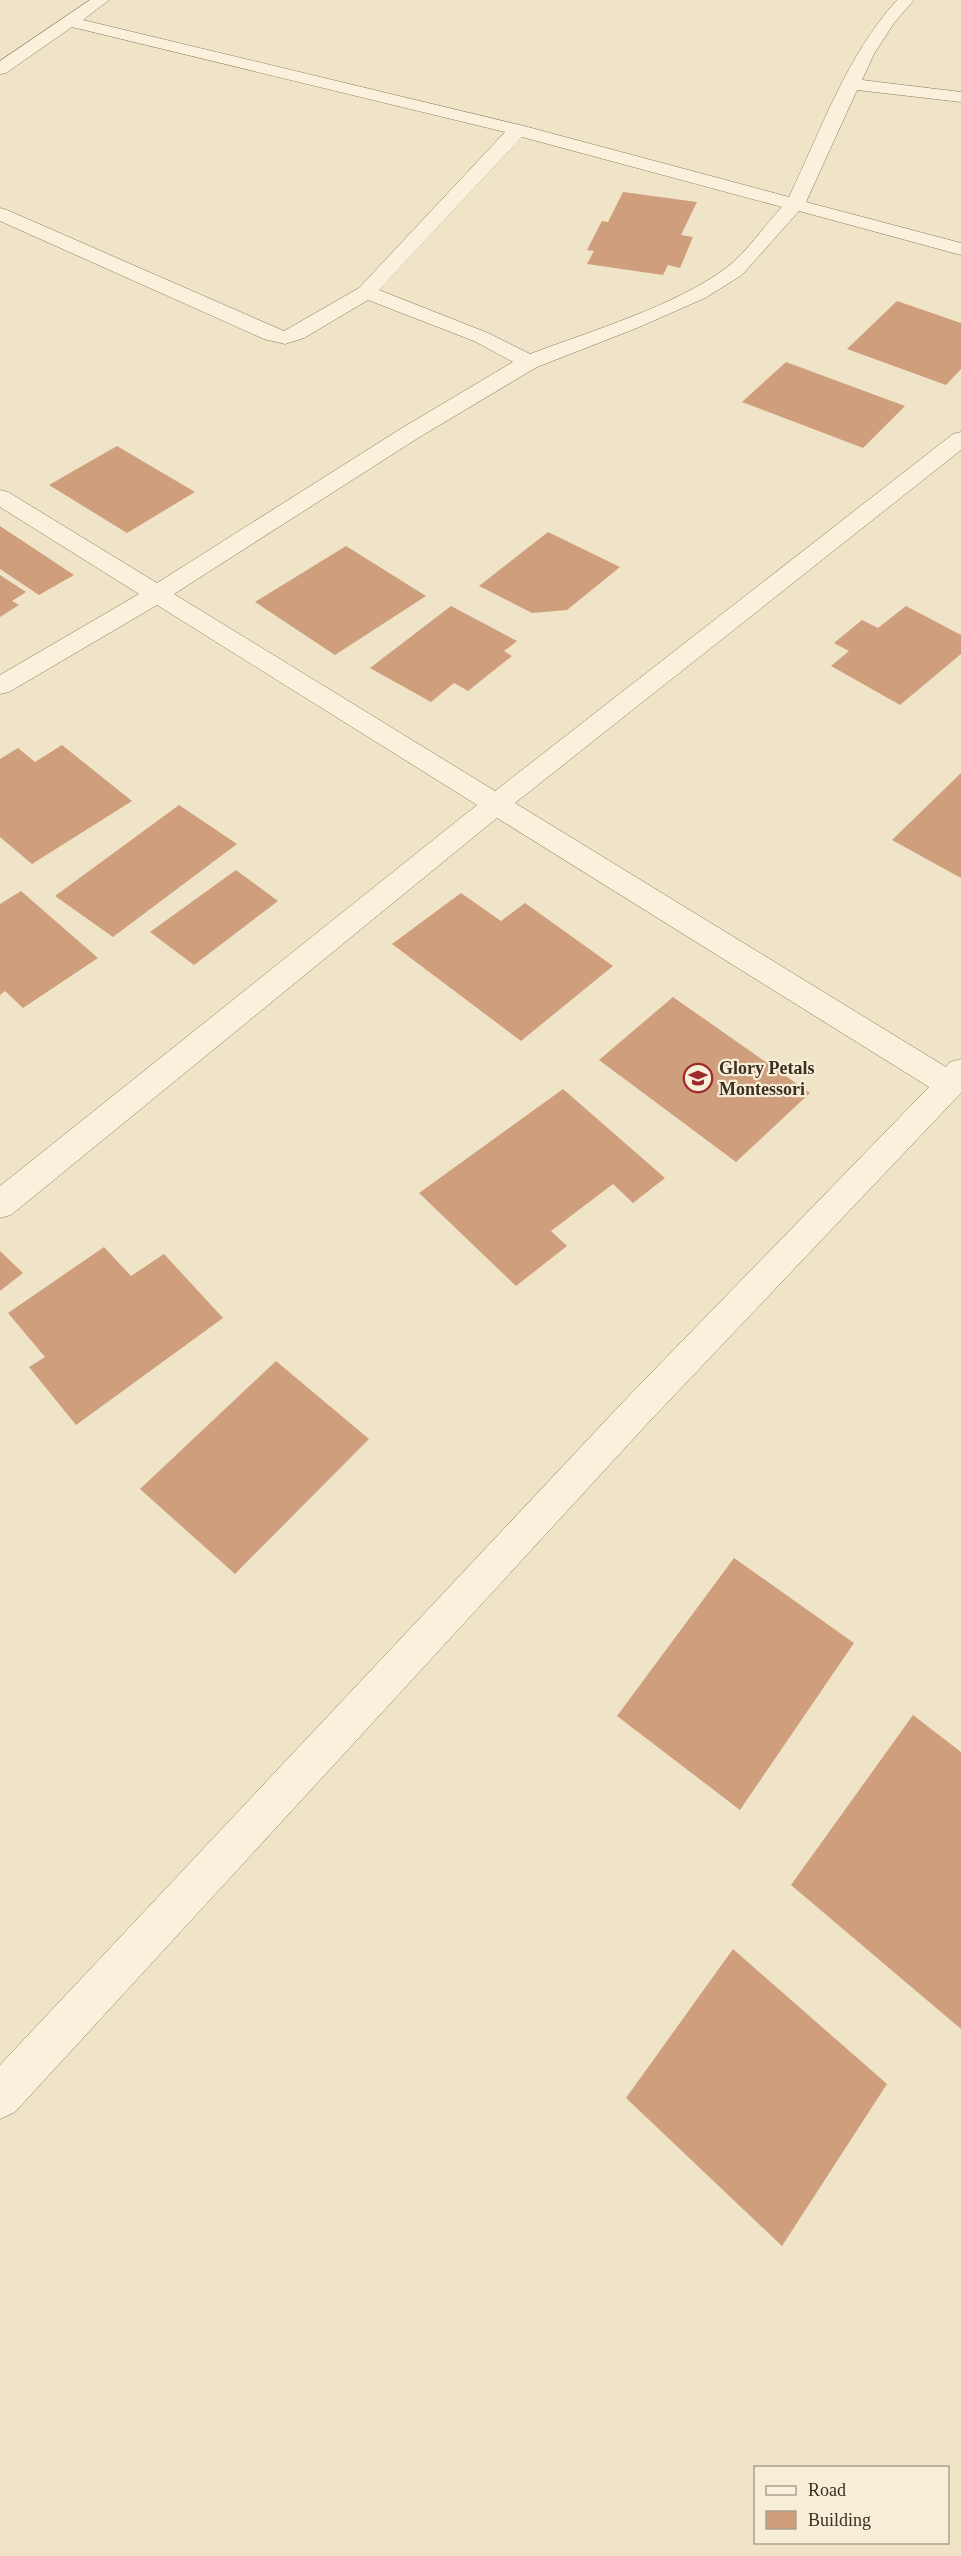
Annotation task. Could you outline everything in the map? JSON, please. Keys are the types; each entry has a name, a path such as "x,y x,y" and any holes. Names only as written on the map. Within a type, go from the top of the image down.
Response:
{"street":[{"path":"0,69 72,22 101,0"},
{"path":"0,686 159,593 410,433 529,362 630,324 698,294 735,271 796,203 865,54 888,20 906,0"},
{"path":"72,22 518,130 961,249"},
{"path":"852,84 961,97"},
{"path":"0,214 271,335 285,338 297,334 366,292 518,130"},
{"path":"366,292 481,338 529,362"},
{"path":"0,1205 496,804 959,442"},
{"path":"0,497 159,593 496,804 956,1078 627,1421 0,2097"}],"building":[{"path":"623,192 697,202 681,235 693,237 680,268 668,265 663,275 587,264 594,251 587,250 602,221 608,222"},
{"path":"897,301 961,323 961,369 946,385 847,349"},
{"path":"786,362 905,406 863,448 742,402"},
{"path":"117,446 195,492 127,533 49,485"},
{"path":"0,526 74,575 39,595 0,569"},
{"path":"548,532 620,567 567,610 532,613 479,586"},
{"path":"346,546 426,596 335,655 255,602"},
{"path":"0,575 26,592 12,601 19,605 0,617"},
{"path":"451,606 517,641 504,651 512,656 468,691 454,683 431,702 370,668"},
{"path":"906,606 961,635 961,654 900,705 831,666 849,651 834,643 862,620 878,628"},
{"path":"62,745 132,801 32,864 0,837 0,759 18,748 35,762"},
{"path":"961,773 961,878 892,840"},
{"path":"179,805 237,844 113,937 55,896"},
{"path":"236,870 278,901 194,965 150,932"},
{"path":"21,891 98,958 23,1008 5,991 0,995 0,904"},
{"path":"461,893 501,921 525,903 613,966 521,1041 392,944"},
{"path":"673,997 810,1093 736,1162 599,1060"},
{"path":"563,1089 665,1178 633,1203 613,1184 551,1231 567,1246 516,1286 419,1193"},
{"path":"104,1247 131,1276 164,1254 223,1318 76,1425 29,1367 45,1357 8,1313"},
{"path":"0,1251 23,1273 0,1291"},
{"path":"276,1361 369,1439 235,1574 140,1489"},
{"path":"734,1558 854,1643 740,1810 617,1716"},
{"path":"913,1715 961,1752 961,2029 791,1885"},
{"path":"733,1949 887,2084 782,2246 626,2098"}],"place":[{"name":"Glory Petals Montessori","path":"698,1078"}]}
